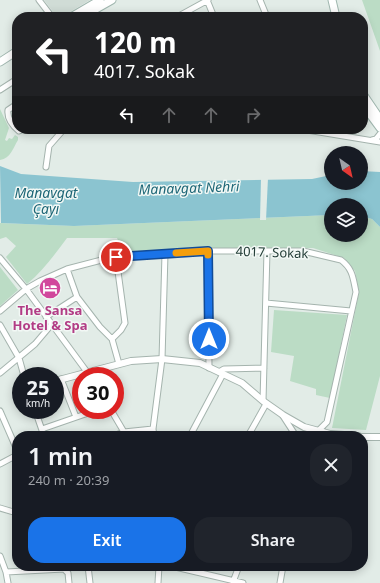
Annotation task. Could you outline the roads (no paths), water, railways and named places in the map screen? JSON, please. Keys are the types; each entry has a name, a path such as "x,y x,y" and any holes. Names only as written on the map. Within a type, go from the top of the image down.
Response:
{"main road":[{"path":"80,12 100,0"},
{"path":"91,12 112,0"},
{"path":"328,0 331,12"},
{"path":"332,0 335,12"},
{"path":"0,62 12,54"},
{"path":"0,67 12,59"},
{"path":"368,101 380,119"},
{"path":"368,112 380,128"}],"street":[{"path":"39,0 48,12"},
{"path":"186,12 208,0 212,12"},
{"path":"260,0 265,12"},
{"path":"0,90 12,82"},
{"path":"12,107 8,110 8,118 12,124"},
{"path":"46,167 49,146 60,134"},
{"path":"333,134 380,142"},
{"path":"372,140 376,139 380,134"},
{"path":"208,251 209,368"},
{"name":"4017. Sokak","path":"0,311 26,289 40,280 67,269 116,257 208,251 303,251 341,260 346,263 352,272 356,292 324,431"},
{"path":"250,431 264,402 267,251"},
{"path":"134,431 153,429 162,359 165,254"},
{"path":"112,339 121,330 125,323 116,257"},
{"path":"0,258 26,289 84,367"},
{"path":"67,269 77,297 100,327 112,339 119,364"},
{"path":"46,317 77,297"},
{"path":"266,303 352,311"},
{"path":"0,373 35,344 52,324"},
{"path":"0,325 19,358 22,367"},
{"path":"110,367 131,361 162,359 200,363 242,383 264,402 283,415 304,427 315,431"},
{"path":"192,431 224,369 264,368"},
{"path":"64,392 72,409"},
{"path":"0,411 12,439"},
{"path":"283,415 293,431"},
{"path":"38,419 42,429 72,418"},
{"path":"116,419 123,431"},
{"path":"0,464 12,458"},
{"path":"0,508 12,512"},
{"path":"0,556 6,572 8,583"},
{"path":"6,572 18,571"},
{"path":"66,571 68,574 69,583"},
{"path":"89,571 90,583"},
{"path":"158,583 159,571"},
{"path":"190,571 233,582 243,583"},
{"path":"233,582 237,571"},
{"path":"280,583 282,571"}],"water":[{"name":"Manavgat Çayı","path":"0,166 21,174 133,182 312,179 324,176 324,190 368,190 368,171 380,172 380,227 372,219 368,218 368,198 324,198 324,215 74,226 1,223"}],"place":[{"name":"The Sansa Hotel & Spa","path":"50,288"}],"water label":[{"name":"Manavgat Nehri","path":"189,188"}]}
